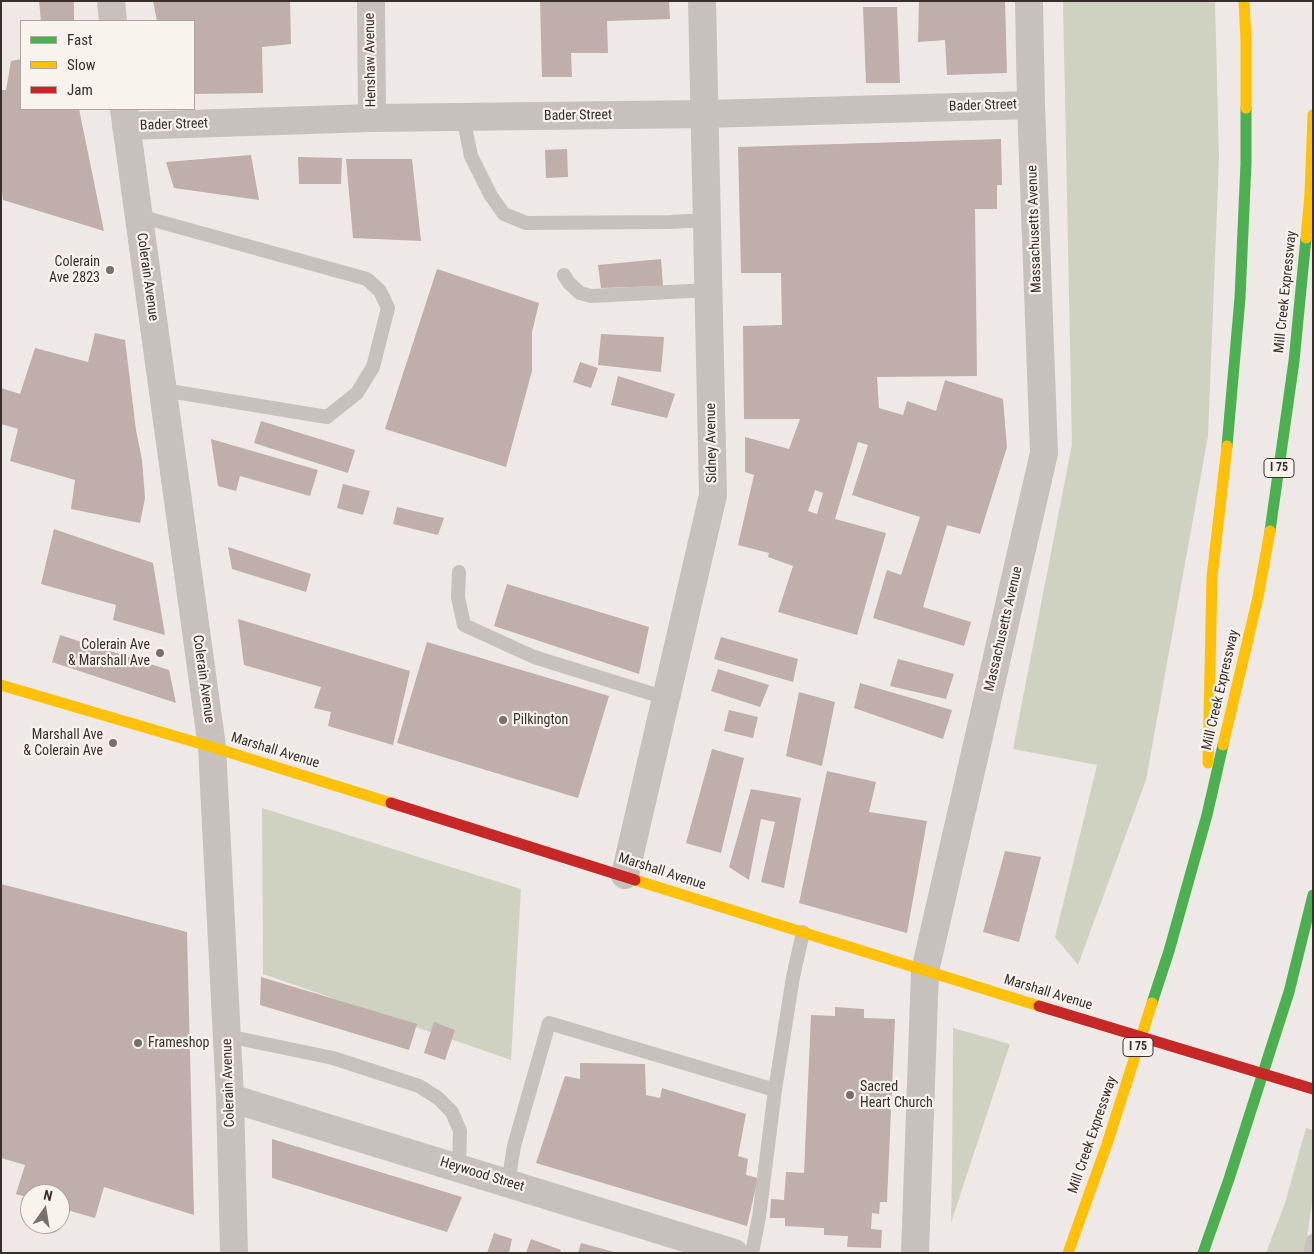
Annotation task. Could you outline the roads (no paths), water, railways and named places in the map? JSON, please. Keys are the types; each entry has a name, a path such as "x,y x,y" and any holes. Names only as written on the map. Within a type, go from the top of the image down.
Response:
{"main road":[{"path":"1207,815 1212,577 1229,430 1240,298 1246,163 1246,40 1244,1"},
{"name":"Mill Creek Expressway","path":"1068,1253 1107,1144 1169,951 1207,815 1253,616 1270,531 1294,362 1310,194 1313,115"},
{"name":"Marshall Avenue","path":"1,685 212,747 925,971 1313,1089"},
{"path":"1203,1253 1229,1179 1288,992 1313,895"}],"street":[{"path":"111,1 113,20"},
{"name":"Henshaw Avenue","path":"371,1 372,118"},
{"name":"Sidney Avenue","path":"625,876 713,495 702,1"},
{"name":"Massachusetts Avenue","path":"915,1253 925,971 1044,453 1029,1"},
{"name":"Bader Street","path":"125,117 372,118 705,114 1031,105"},
{"name":"Colerain Avenue","path":"125,117 212,747 230,1098 234,1253"},
{"name":"Heywood Street","path":"230,1098 734,1253"}],"lane":[{"path":"463,117 471,156 491,196 504,214 526,223 707,220"},
{"path":"139,216 367,279 380,291 388,308 373,367 357,393 327,416 163,390"},
{"path":"564,275 569,283 580,293 592,296 709,290"},
{"path":"459,572 458,597 464,625 534,658 666,698"},
{"path":"752,1253 759,1217 775,1090 793,977 803,932"},
{"path":"508,1183 514,1146 548,1023 775,1090"},
{"path":"227,1036 333,1058 419,1086 438,1098 452,1112 460,1131 459,1168"}],"place":[{"name":"Colerain Ave 2823","path":"110,270"},
{"name":"Colerain Ave & Marshall Ave","path":"160,653"},
{"name":"Pilkington","path":"503,720"},
{"name":"Marshall Ave & Colerain Ave","path":"113,743"},
{"name":"Frameshop","path":"138,1043"},
{"name":"Sacred Heart Church","path":"850,1095"}]}
